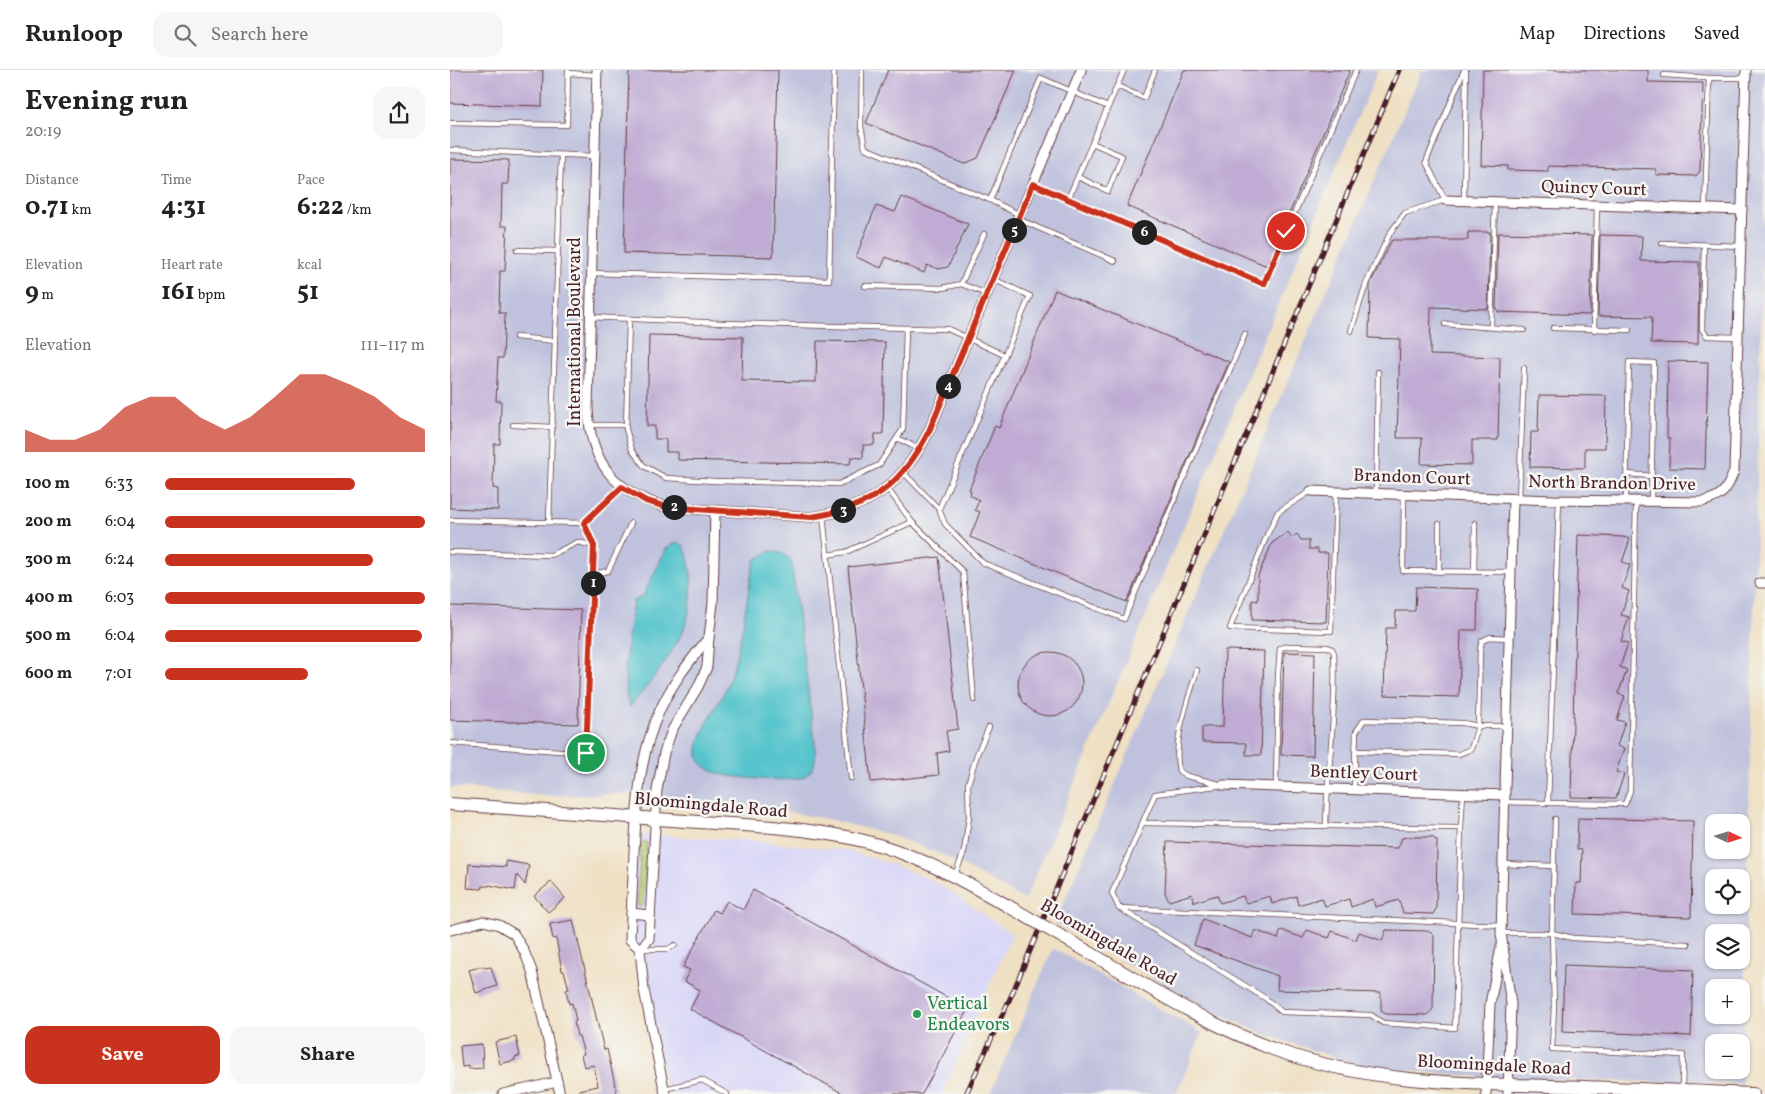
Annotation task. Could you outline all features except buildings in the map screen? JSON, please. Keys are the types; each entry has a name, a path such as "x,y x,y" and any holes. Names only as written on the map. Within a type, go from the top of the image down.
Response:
{"main road":[{"name":"Bloomingdale Road","path":"450,804 811,832 848,838 898,851 955,876 1221,1027 1273,1050 1314,1062 1387,1077 1486,1089 1682,1090 1753,1094"}],"street":[{"name":"International Boulevard","path":"597,72 589,425 594,446 609,472 622,487 646,501 667,507 796,516 835,513 859,505 887,488 903,472 920,449 1081,70"},
{"name":"North Brandon Drive","path":"1508,1090 1511,1004 1502,932 1511,572 1516,499 1701,502 1718,497 1729,484 1734,471 1746,74"},
{"name":"Quincy Court","path":"1444,200 1742,210"},
{"name":"Brandon Court","path":"1311,491 1516,499"},
{"path":"640,949 649,938 655,819 658,783 664,753 672,730 698,687 707,667 713,604 715,511"},
{"path":"665,1092 644,990 640,949 630,940 640,773 651,733 660,710 677,678 709,637"},
{"name":"Bentley Court","path":"1223,786 1276,786 1463,793 1505,798"},
{"path":"631,913 650,915"},
{"path":"451,930 483,921 499,925 514,934 524,951 532,971 560,1094"},
{"name":"North Brandon Drive","path":"1486,1089 1490,1004 1502,932"},
{"path":"503,1094 557,1082"}],"lane":[{"path":"591,273 829,280 834,70"},
{"path":"862,70 861,126 865,148 990,200 1019,217 1115,261"},
{"path":"1068,199 1124,70"},
{"path":"1117,86 1144,98 1155,70"},
{"path":"1033,184 1264,284 1356,70"},
{"path":"1464,200 1465,70"},
{"path":"1351,331 1366,284 1390,233 1405,213 1444,200 1426,162 1465,70"},
{"path":"450,123 567,125 568,72 597,72"},
{"path":"1664,75 1709,78 1746,74"},
{"path":"990,200 1041,78 1108,107"},
{"path":"1705,210 1709,78"},
{"path":"1078,177 1108,191 1122,156 1092,143"},
{"path":"450,150 594,156"},
{"path":"549,522 561,154"},
{"path":"1491,327 1495,201"},
{"path":"1594,330 1597,205"},
{"path":"961,284 984,234"},
{"path":"1662,243 1741,246"},
{"path":"1704,245 1702,329 1707,336 1738,337"},
{"path":"517,250 558,251"},
{"path":"939,509 1030,296 993,280"},
{"path":"865,286 942,288 961,284 987,294"},
{"path":"590,317 948,329 969,337 1004,355"},
{"path":"629,318 626,425 632,450 644,466 666,478 715,481 839,484 879,465 903,429 906,328"},
{"path":"1445,324 1524,330"},
{"path":"1553,328 1629,330"},
{"path":"903,472 939,509 945,524 983,563 1124,619 1245,334"},
{"path":"516,337 555,341"},
{"path":"1505,798 1548,803 1625,804 1630,791 1631,500 1627,474 1629,362 1654,363 1651,500"},
{"path":"1516,499 1524,368"},
{"path":"1376,493 1378,372"},
{"path":"514,425 552,427"},
{"path":"589,425 626,425"},
{"path":"897,438 920,449"},
{"path":"1627,474 1652,476"},
{"path":"450,520 584,523 622,487"},
{"path":"887,488 912,522 963,572 974,700"},
{"path":"1311,491 1278,512 1230,628 1332,631 1336,492"},
{"path":"1404,494 1402,571 1511,572"},
{"path":"1548,803 1559,500"},
{"path":"823,515 851,778"},
{"path":"827,555 846,552 912,522"},
{"path":"450,743 586,753 594,546 584,523"},
{"path":"593,574 608,571 631,523"},
{"path":"1474,572 1475,523"},
{"path":"1439,524 1439,572"},
{"path":"450,552 551,555 578,542 594,546"},
{"path":"1356,751 1459,754 1472,749 1478,726 1480,649 1482,641 1490,637 1509,638"},
{"path":"1276,786 1280,648 1289,646 1332,649 1334,660 1331,754 1326,788 1326,826"},
{"path":"1197,670 1181,725 1177,764 1179,771 1187,776 1223,786"},
{"path":"1354,789 1356,732 1364,720 1507,726"},
{"path":"955,876 964,852 970,817 968,784 977,754 989,727"},
{"path":"1223,786 1154,794 1112,893 1119,908 1265,998 1282,1012 1372,1015 1383,1023 1455,1028 1457,923 1463,793"},
{"path":"1555,820 1552,933 1554,1006 1552,1050 1683,1055 1682,1090"},
{"path":"1142,823 1461,828"},
{"path":"1503,864 1554,866"},
{"path":"1119,908 1457,923 1502,932 1552,933 1573,938 1688,944"},
{"path":"640,949 668,949 675,945"},
{"path":"665,1092 702,1080 727,1094"}],"shaded area":[{"path":"450,70 1378,70 1025,900 945,856 891,835 827,819 755,806 679,799 646,793 547,796 450,787"},
{"path":"1422,70 1765,70 1765,167 1749,814 1705,814 1705,859 1748,859 1747,869 1705,869 1705,914 1746,914 1746,924 1705,924 1705,969 1745,969 1745,979 1705,979 1705,1024 1744,1024 1743,1034 1705,1034 1705,1079 1742,1079 1742,1084 1492,1078 1360,1066 1264,1034 1212,1011 1055,923"},
{"path":"630,834 757,841 848,851 892,864 938,883 1012,934 942,1094 667,1094 641,953 625,946"},
{"path":"1053,948 1202,1033 1176,1094 990,1094"},
{"path":"1492,1091 1638,1094 1492,1094"}],"green space":[{"path":"644,841 647,843 643,905 640,907 637,905 641,843"}],"water":[{"path":"679,543 684,546 688,557 691,580 690,604 685,627 669,655 630,707 625,683 625,669 633,601 643,596 666,549 673,544"},
{"path":"770,551 782,553 791,561 815,743 814,766 804,777 797,779 759,779 721,774 706,767 698,756 698,748 703,731 722,697 733,668 755,560"}],"railway":[{"path":"966,1094 1012,994 1399,70"}],"place":[{"name":"Vertical Endeavors","path":"917,1014"}],"route":[{"path":"586,753 594,546 584,523 622,487 646,501 667,507 811,517 835,513 859,505 890,486 911,463 929,431 1033,184 1264,284 1286,231"}]}
